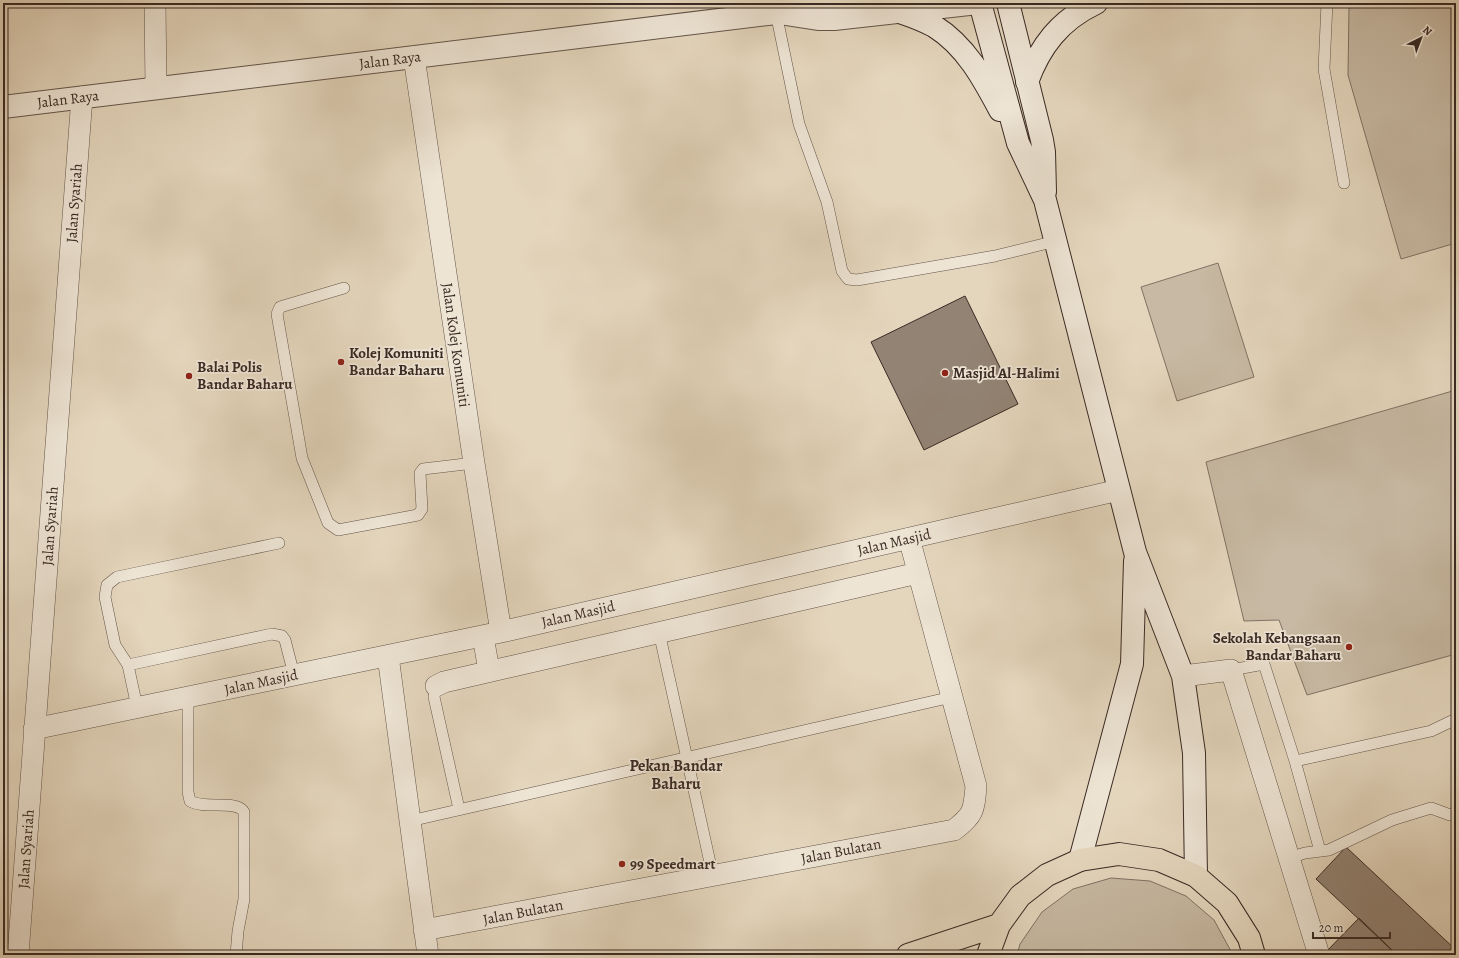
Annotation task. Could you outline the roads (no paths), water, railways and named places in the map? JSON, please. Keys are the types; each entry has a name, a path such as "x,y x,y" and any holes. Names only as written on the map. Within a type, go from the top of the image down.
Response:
{"main road":[{"name":"Jalan Raya","path":"3,106 776,13 804,3"},
{"name":"Jalan Raya","path":"776,13 818,19 834,19 979,3"},
{"path":"979,3 1018,143"},
{"path":"1008,3 1044,152 1045,200"},
{"path":"1027,82 1041,50 1050,38 1070,18 1096,3"},
{"path":"900,12 920,19 946,34 979,71 1018,143 1045,200 1135,552 1183,676 1194,753 1196,876"},
{"path":"1080,860 1132,664 1135,552"},
{"path":"988,955 999,925 1020,896 1047,875 1080,860 1119,854 1159,860 1196,876 1227,903 1249,938 1254,955"},
{"path":"908,955 999,925"}],"street":[{"path":"155,3 156,88"},
{"name":"Jalan Kolej Komuniti","path":"414,57 474,463 492,634 489,671"},
{"name":"Jalan Syariah","path":"18,955 82,97"},
{"name":"Jalan Masjid","path":"34,729 492,634 1119,490"},
{"name":"Jalan Bulatan","path":"424,930 954,830 968,819 975,805 976,786 909,538"},
{"path":"436,686 444,682 489,671 918,573"},
{"path":"388,656 428,955"},
{"path":"1183,676 1231,670 1319,955"}],"lane":[{"path":"1327,3 1324,69 1344,183"},
{"path":"776,13 798,124 827,202 842,270 848,279 857,280 995,256 1056,241"},
{"path":"344,288 280,306 277,314 302,458 328,523 338,530 418,515 422,509 420,473 423,469 474,463"},
{"path":"137,708 128,665 115,645 105,597 107,585 117,577 279,543"},
{"path":"659,632 713,876"},
{"path":"128,665 277,634 282,636 287,645 294,675"},
{"path":"1231,670 1264,664 1295,761 1320,851"},
{"path":"436,686 434,696 459,809"},
{"path":"188,697 188,792 190,801 199,805 236,806 242,808 244,812 244,899 238,931 236,955"},
{"path":"410,821 952,697"},
{"path":"1295,761 1431,731 1456,719"},
{"path":"1289,858 1305,853 1329,850 1392,820 1430,808 1450,815 1456,813"}],"place":[{"name":"Kolej Komuniti Bandar Baharu","path":"341,362"},
{"name":"Masjid Al-Halimi","path":"945,373"},
{"name":"Balai Polis Bandar Baharu","path":"189,376"},
{"name":"Sekolah Kebangsaan Bandar Baharu","path":"1349,647"},
{"name":"99 Speedmart","path":"622,864"}],"district":[{"name":"Pekan Bandar Baharu","path":"676,774"}]}
